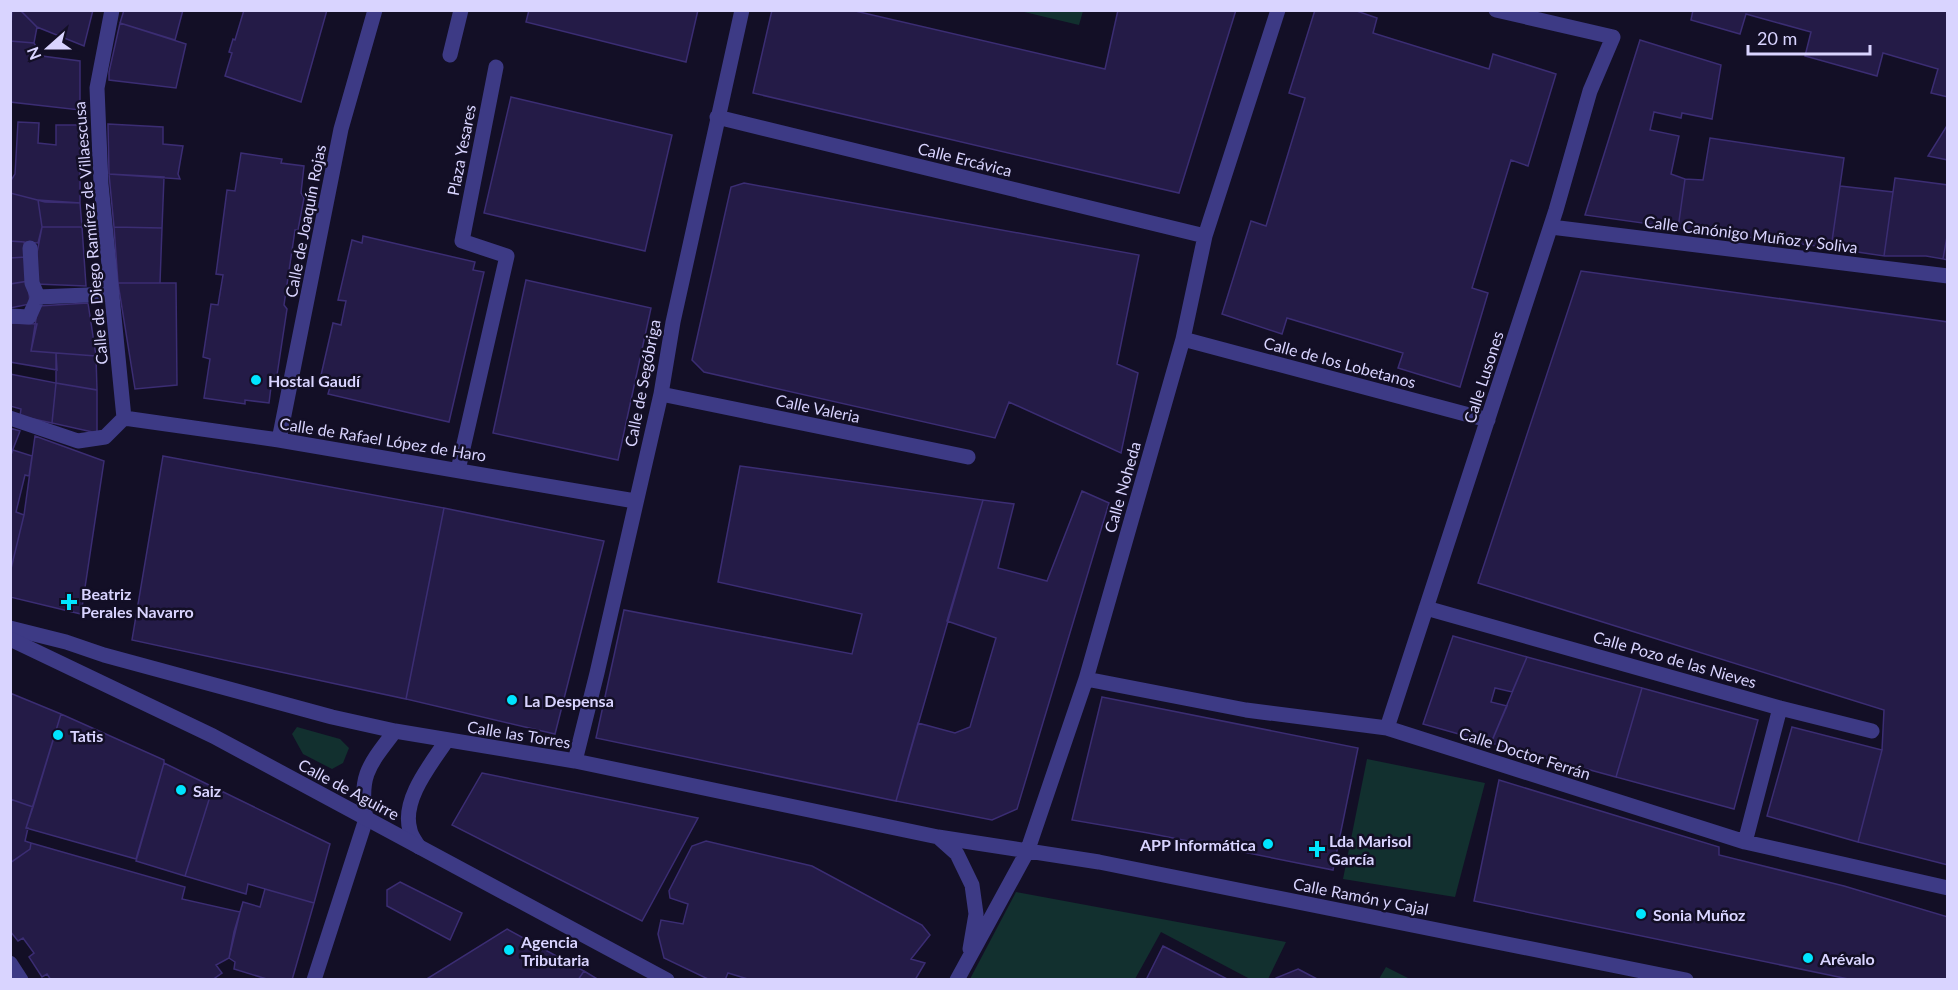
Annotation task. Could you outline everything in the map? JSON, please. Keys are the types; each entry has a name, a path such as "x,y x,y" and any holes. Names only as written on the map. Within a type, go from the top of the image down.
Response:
{"street":[{"name":"Calle de Diego Ramírez de Villaescusa","path":"112,10 97,88 102,184 124,418"},
{"name":"Calle de Joaquín Rojas","path":"279,440 341,129 375,10"},
{"path":"450,55 461,10"},
{"name":"Calle de Segóbriga","path":"574,761 597,673 661,394 673,322 742,10"},
{"name":"Calle Noheda","path":"957,980 1027,852 1086,679 1183,339 1205,236 1278,10"},
{"name":"Calle Lusones","path":"1387,728 1551,227 1590,91 1613,37 1496,10"},
{"name":"Plaza Yesares","path":"458,470 507,256 462,241 496,67"},
{"name":"Calle Ercávica","path":"717,117 1205,236"},
{"name":"Calle Canónigo Muñoz y Soliva","path":"1551,227 1947,276"},
{"path":"10,316 29,316 38,297 32,283 30,248"},
{"path":"38,297 112,294"},
{"name":"Calle de los Lobetanos","path":"1183,339 1488,420"},
{"name":"Calle Valeria","path":"661,394 968,457"},
{"path":"10,418 78,441 105,437 124,418"},
{"name":"Calle de Rafael López de Haro","path":"124,418 279,440 635,501"},
{"name":"Calle Pozo de las Nieves","path":"1426,608 1780,708"},
{"name":"Calle las Torres","path":"10,628 332,717 395,731 574,761 938,837 1027,852"},
{"name":"Calle de Aguirre","path":"10,639 213,736 666,980"},
{"name":"Calle Doctor Ferrán","path":"1086,679 1246,710 1387,728 1745,842 1947,888"},
{"path":"1745,842 1780,708 1872,731"},
{"path":"314,980 366,819 363,798 364,781 371,763 395,731"},
{"path":"419,847 409,830 410,803 416,788 447,740"},
{"name":"Calle Noheda","path":"938,837 957,854 972,885 976,914 968,961"},
{"name":"Calle Ramón y Cajal","path":"1027,852 1099,862 1686,980"},
{"path":"10,963 21,980"}],"green space":[{"path":"1020,11 1083,11 1079,25"},
{"path":"297,727 340,739 349,748 343,763 332,769 303,754 292,734"},
{"path":"1367,759 1485,783 1455,897 1343,879"},
{"path":"1016,892 1286,942 1268,979 1250,979 1161,932 1135,979 970,979"},
{"path":"1386,967 1410,979 1379,979"}],"building":[{"path":"12,10 20,10 37,27 34,43 10,41"},
{"path":"20,10 93,10 84,46 37,27"},
{"path":"124,10 183,10 175,40 120,23"},
{"path":"244,10 327,10 301,102 225,76 232,53 229,52"},
{"path":"529,10 698,10 686,62 526,22"},
{"path":"772,10 851,10 1105,69 1118,10 1236,10 1179,193 753,93"},
{"path":"1315,10 1354,10 1377,18 1373,33 1489,69 1493,54 1556,74 1528,166 1511,160 1472,288 1488,293 1460,387 1398,368 1403,353 1287,318 1282,334 1222,314 1251,221 1266,226 1305,98 1289,93"},
{"path":"1693,10 1948,10 1948,97 1931,93 1938,69 1883,53 1877,76 1805,56 1811,32 1746,14 1740,34 1691,20"},
{"path":"120,23 186,44 176,88 109,80"},
{"path":"1640,40 1721,65 1712,119 1682,113 1681,118 1654,112 1650,130 1679,136 1671,174 1685,179 1678,228 1585,215"},
{"path":"10,41 34,43 42,56 80,61 80,110 10,102"},
{"path":"511,97 672,135 645,251 484,213"},
{"path":"18,122 39,123 38,143 56,145 56,125 80,125 80,203 45,202 10,193 10,182 15,174"},
{"path":"108,124 163,127 163,144 183,146 178,174 180,179 109,174"},
{"path":"1948,124 1948,160 1928,156"},
{"path":"1710,138 1844,158 1831,248 1678,228 1685,179 1703,180"},
{"path":"241,153 282,159 281,163 304,166 301,193 304,198 298,230 295,230 284,305 287,309 277,375 272,379 269,403 245,400 245,404 204,398 210,359 203,357 211,304 218,305 223,275 216,274 227,190 235,191"},
{"path":"109,174 164,177 162,228 114,227"},
{"path":"1895,178 1948,185 1948,231 1943,259 1926,256 1884,256"},
{"path":"744,183 1139,255 1117,364 1138,373 1121,453 1009,402 995,438 704,372 692,360 731,187"},
{"path":"1840,186 1893,192 1884,256 1831,248"},
{"path":"10,193 38,200 42,227 38,243 10,241"},
{"path":"38,200 80,203 82,227 42,227"},
{"path":"42,227 82,227 86,286 36,284 34,268"},
{"path":"114,227 162,228 160,283 118,283"},
{"path":"1948,231 1948,260 1943,259"},
{"path":"363,236 475,262 473,270 484,272 449,422 328,394 330,387 319,384 333,323 341,325 346,301 338,300 352,240 362,243"},
{"path":"10,241 24,242 26,257 10,258"},
{"path":"26,257 28,281 10,284 10,258"},
{"path":"1581,271 1948,322 1948,865 1858,842 1882,750 1884,710 1478,583"},
{"path":"526,280 651,308 618,460 493,433"},
{"path":"28,281 30,304 10,308 10,284"},
{"path":"118,283 176,283 177,385 135,389"},
{"path":"88,303 96,356 31,351 38,306"},
{"path":"10,323 37,324 31,351 56,353 57,370 10,362"},
{"path":"56,353 96,356 97,390 56,383"},
{"path":"10,374 56,383 52,423 20,416 21,409 10,406"},
{"path":"56,383 97,390 97,433 52,423"},
{"path":"10,428 20,431 10,457"},
{"path":"35,436 104,461 81,614 10,597 10,573 24,515"},
{"path":"13,450 32,456 29,476 25,475 16,512 24,515 10,573 10,457"},
{"path":"163,456 444,508 406,699 132,640"},
{"path":"740,466 983,500 896,801 596,738 624,610 852,654 862,614 718,582"},
{"path":"1082,491 1109,503 1017,809 992,820 896,801 918,723 955,733 970,727 996,638 947,621 983,500 1014,504 998,568 1047,581"},
{"path":"444,508 604,541 555,734 406,699"},
{"path":"1453,636 1527,657 1512,692 1495,688 1491,702 1507,706 1491,743 1423,724"},
{"path":"1527,657 1642,688 1616,777 1491,743"},
{"path":"1642,688 1758,720 1734,809 1616,777"},
{"path":"10,693 61,714 33,807 10,799"},
{"path":"1102,697 1358,748 1333,870 1072,820"},
{"path":"61,714 164,760 136,859 26,828"},
{"path":"1792,727 1882,750 1858,842 1767,816"},
{"path":"164,763 213,787 185,876 136,861"},
{"path":"482,773 698,818 642,921 452,825"},
{"path":"1499,780 1719,847 1719,855 1844,886 1948,917 1948,980 1853,980 1474,901"},
{"path":"213,787 330,844 314,903 248,884 246,894 185,876"},
{"path":"10,799 33,807 26,828 28,828 25,841 31,843 30,849 10,863"},
{"path":"706,841 812,866 922,925 930,935 911,959 925,963 915,980 751,980 728,973 725,980 710,980 664,958 658,934 661,920 683,924 688,904 670,898 669,891 692,846"},
{"path":"31,843 185,887 182,899 240,912 229,958 216,965 222,973 212,980 51,980 47,974 42,977 29,957 34,953 23,938 18,941 10,931 10,863 30,849"},
{"path":"400,882 462,913 450,940 387,906 387,890"},
{"path":"265,889 314,903 292,980 270,980 234,969 235,962 229,958 243,902 260,907"},
{"name":"Agencia Tributaria","path":"507,929 584,971 578,980 425,980"},
{"path":"1163,946 1229,980 1146,980"},
{"path":"1298,969 1319,980 1276,980 1276,978"},
{"path":"584,971 599,980 578,980"}],"place":[{"name":"Hostal Gaudí","path":"256,380"},
{"name":"Beatriz Perales Navarro","path":"69,602"},
{"name":"La Despensa","path":"512,700"},
{"name":"Tatis","path":"58,735"},
{"name":"Saiz","path":"181,790"},
{"name":"APP Informática","path":"1268,844"},
{"name":"Lda Marisol García","path":"1317,849"},
{"name":"Sonia Muñoz","path":"1641,914"},
{"name":"Agencia Tributaria","path":"509,950"},
{"name":"Arévalo","path":"1808,958"}]}
